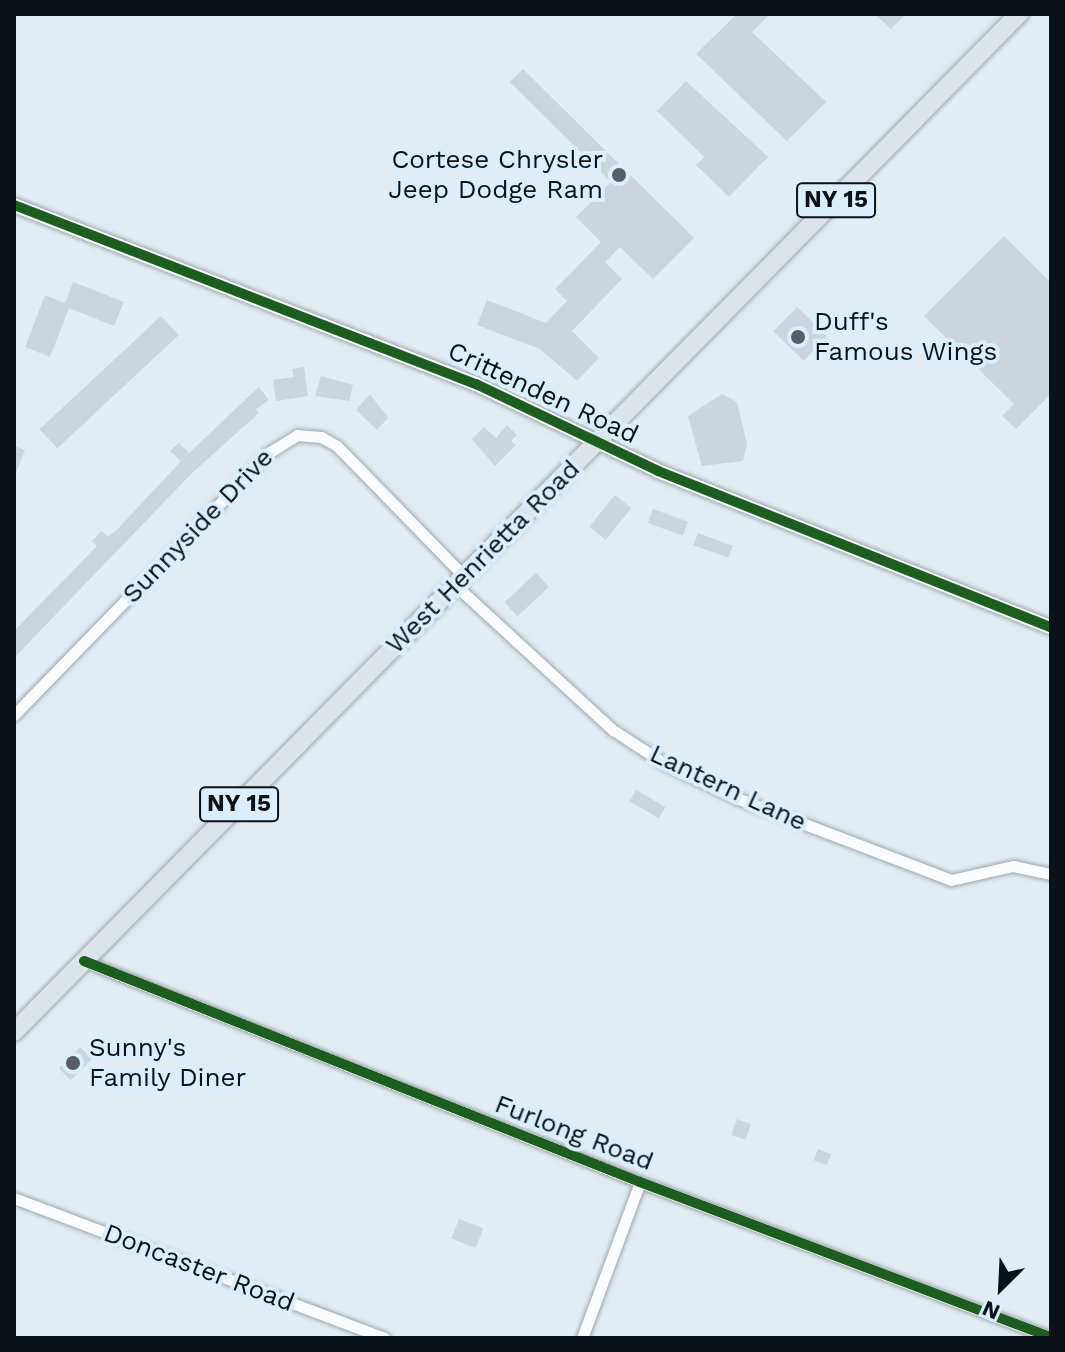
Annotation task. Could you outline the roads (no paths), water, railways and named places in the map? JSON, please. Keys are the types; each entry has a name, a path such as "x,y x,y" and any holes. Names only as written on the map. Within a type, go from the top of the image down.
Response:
{"main road":[{"name":"West Henrietta Road","path":"14,1032 1019,14"}],"street":[{"name":"Crittenden Road","path":"14,205 454,375 600,440 658,471 1051,627"},
{"name":"Sunnyside Drive","path":"14,715 289,437 313,435 337,446 458,580"},
{"name":"Lantern Lane","path":"458,580 578,700 665,764 739,799 951,880 1013,866 1051,874"},
{"name":"Furlong Road","path":"84,961 640,1182 1051,1337"},
{"path":"582,1338 640,1182"},
{"name":"Doncaster Road","path":"14,1198 384,1338"}],"place":[{"name":"Cortese Chrysler Jeep Dodge Ram","path":"619,175"},
{"name":"Duff's Famous Wings","path":"798,337"},
{"name":"Sunny's Family Diner","path":"73,1063"}]}
